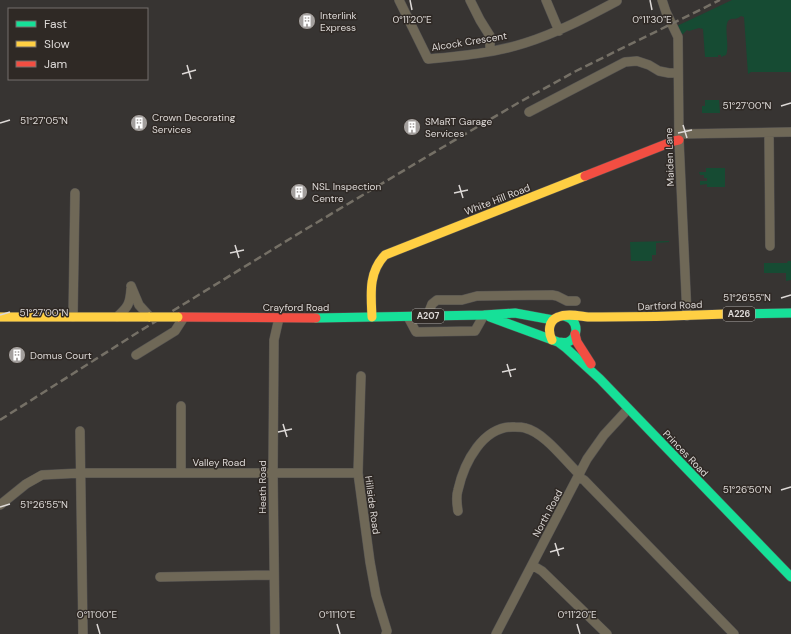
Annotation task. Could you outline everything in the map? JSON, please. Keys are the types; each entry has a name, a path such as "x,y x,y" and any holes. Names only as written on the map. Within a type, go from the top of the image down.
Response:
{"main road":[{"name":"White Hill Road","path":"372,317 373,272 378,261 385,255 665,145 679,137"},
{"name":"Crayford Road","path":"0,317 408,317 515,313 553,320"},
{"name":"Dartford Road","path":"564,316 687,316 791,313"},
{"name":"Crayford Road","path":"484,315 555,341"},
{"path":"564,316 571,319 575,323 576,331 571,340 567,342 555,341 549,334 549,327 553,320 557,317 564,316"},
{"name":"Dartford Road","path":"576,331 581,324 598,317"},
{"name":"Princes Road","path":"576,331 577,342 600,379"},
{"name":"Princes Road","path":"555,341 566,348 600,379 791,577"}],"street":[{"name":"Alcock Crescent","path":"399,0 428,59 490,51 524,43 559,31 596,13 617,1 616,0"},
{"path":"470,0 490,36 490,51"},
{"path":"546,0 559,31"},
{"name":"Maiden Lane","path":"662,0 678,37 679,137 687,316"},
{"path":"529,112 625,62 637,61 650,65 658,71 678,73"},
{"path":"769,132 770,246"},
{"path":"679,137 791,132"},
{"path":"73,316 75,193"},
{"path":"117,317 124,310 130,300 131,286 139,305 150,317"},
{"path":"430,316 432,304 437,300 462,300 477,296 552,295 567,301 576,302"},
{"path":"515,296 515,313"},
{"path":"408,317 416,332 475,331 484,315"},
{"path":"136,355 175,331 181,317"},
{"name":"Heath Road","path":"267,318 274,340"},
{"name":"Heath Road","path":"275,634 273,473 274,340 279,318"},
{"name":"Hillside Road","path":"361,376 358,473 370,562 376,595 387,631 386,634"},
{"path":"181,406 181,473"},
{"name":"North Road","path":"496,634 579,475 598,442 628,409"},
{"path":"458,511 457,491 467,463 478,445 493,432 509,426 525,428 540,435 734,634"},
{"path":"80,432 83,634"},
{"name":"Valley Road","path":"0,505 26,484 42,475 81,473 358,473"},
{"path":"532,565 542,571 607,634"},
{"path":"160,576 274,575"}],"green space":[{"path":"732,0 791,0 791,72 751,72 748,74 744,17 741,16 730,19 727,23 727,51 726,55 721,57 721,55 718,55 718,57 705,57 703,29 699,28 689,31 687,30 681,34 677,26"},
{"path":"705,100 719,100 720,113 702,113 702,106 705,106"},
{"path":"706,168 725,168 725,187 707,187 707,184 700,185 700,181 707,181 707,178 704,178 704,175 700,175 699,172 706,172"},
{"path":"669,241 656,243 656,255 652,255 652,261 631,261 630,242"},
{"path":"788,261 791,261 791,280 786,281 786,273 764,273 764,263 787,263"}],"railway":[{"path":"0,420 140,331 301,232 518,103 576,71 720,0"}],"traffic: fast":[{"path":"316,318 484,315 515,313 553,320"},
{"path":"726,314 791,313"},
{"path":"490,317 558,342 568,342 575,336 576,329 572,320 564,316"},
{"path":"558,342 600,379 791,577"}],"traffic: slow":[{"path":"372,317 371,292 373,276 385,255 585,176"},
{"path":"552,340 550,334 552,321 565,315 616,317 726,314"},
{"path":"0,317 150,317"},
{"path":"150,317 178,317"}],"traffic: jam":[{"path":"585,176 679,140"},
{"path":"178,317 316,318"},
{"path":"575,334 577,342 591,364"}],"place":[{"name":"Interlink Express","path":"307,21"},
{"name":"Crown Decorating Services","path":"139,123"},
{"name":"SMaRT Garage Services","path":"412,127"},
{"name":"NSL Inspection Centre","path":"299,192"},
{"name":"Domus Court","path":"17,355"}]}
